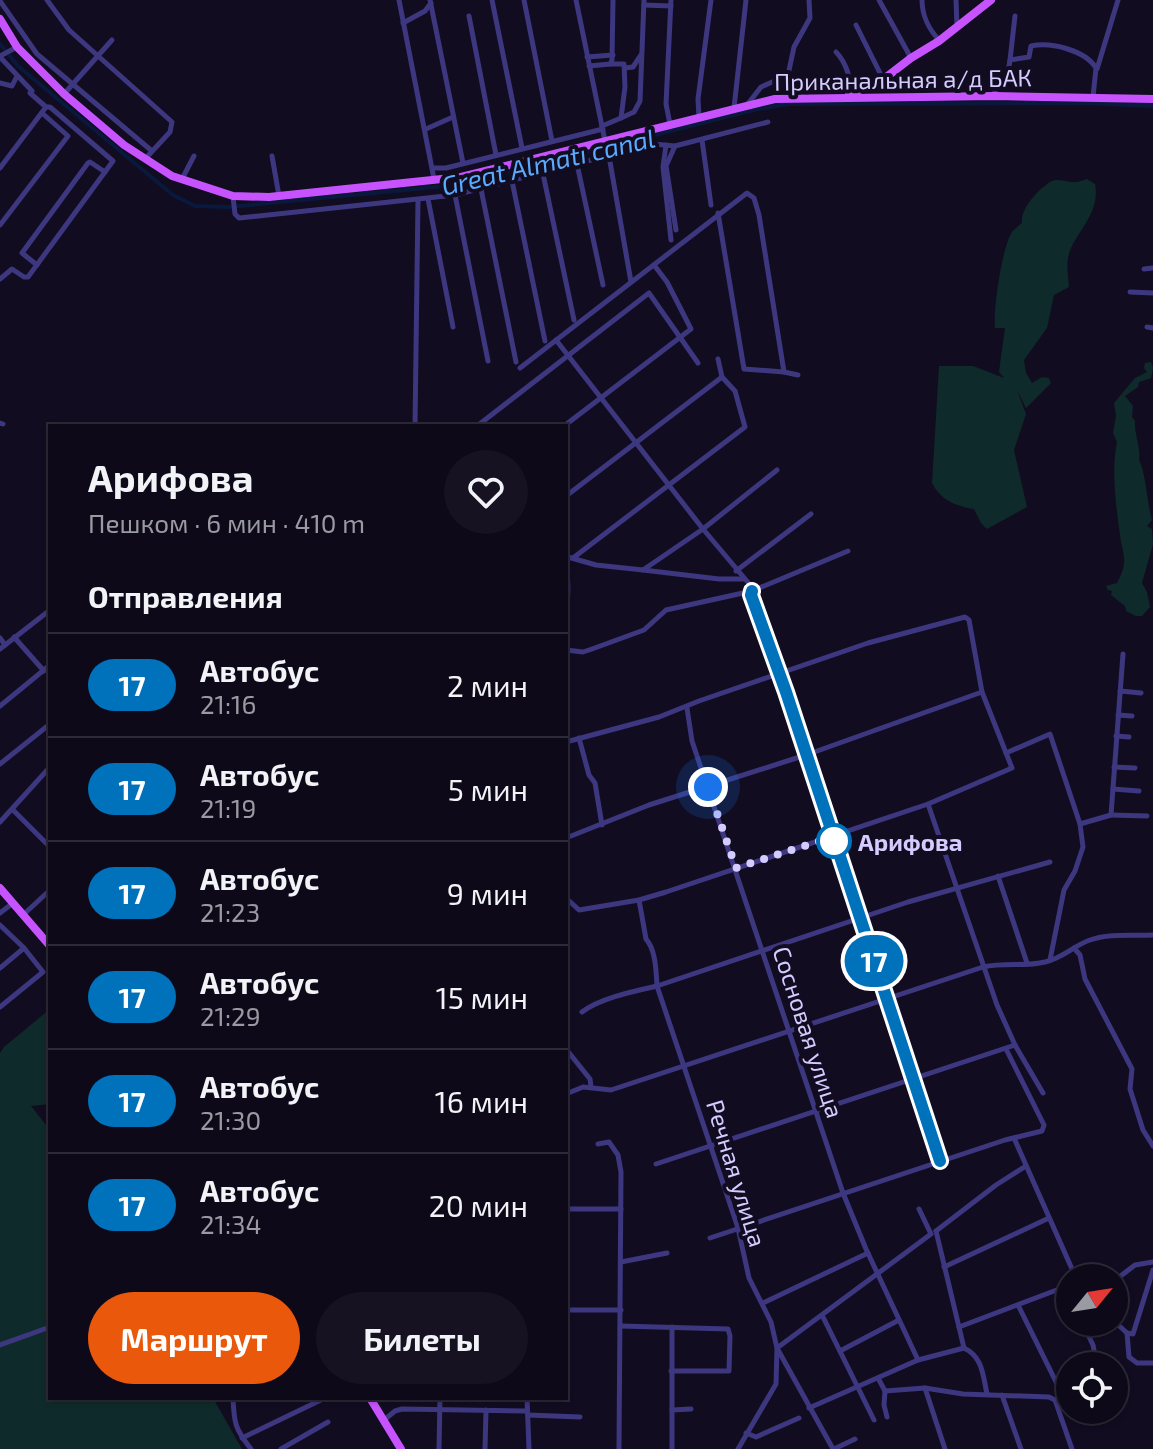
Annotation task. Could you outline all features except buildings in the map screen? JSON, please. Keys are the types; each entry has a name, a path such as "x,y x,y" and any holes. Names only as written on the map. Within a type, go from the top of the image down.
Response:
{"main road":[{"path":"849,96 870,88 940,41 987,2"},
{"name":"Приканальная а/д БАК","path":"0,19 13,48 124,145 148,155 181,180 234,199 461,177 775,99 995,92 1153,99"},
{"path":"0,888 48,944"},
{"path":"371,1400 401,1449"}],"street":[{"path":"1,1 29,45 148,155 170,132 172,122 69,30 47,0"},
{"path":"399,0 435,181"},
{"path":"492,0 522,148"},
{"path":"524,0 552,141"},
{"path":"576,0 605,141"},
{"path":"610,64 613,55 613,0"},
{"path":"699,117 698,99 711,0"},
{"path":"734,108 746,0"},
{"path":"747,105 761,87 790,72 792,52 810,18 809,0"},
{"path":"879,0 911,58"},
{"path":"922,0 922,13 940,41"},
{"path":"956,0 957,27"},
{"path":"1093,97 1096,70 1118,0"},
{"path":"403,23 425,11 430,1"},
{"path":"430,1 463,163"},
{"path":"433,168 552,141 602,127 634,112 640,101 644,2 671,3 666,104 670,124"},
{"path":"469,16 496,155"},
{"path":"1006,84 1015,16"},
{"path":"856,25 883,79"},
{"path":"64,94 112,40"},
{"path":"1010,60 1029,57 1031,46 1048,43 1087,58 1096,70"},
{"path":"0,225 68,136 0,56 13,48"},
{"path":"836,52 851,82 849,96"},
{"path":"625,68 633,67 642,54"},
{"path":"587,57 613,55"},
{"path":"589,66 622,62 625,68 621,118"},
{"path":"0,83 12,86 17,76"},
{"path":"0,168 3,158 50,107 113,161 28,277 12,269 0,279"},
{"path":"426,129 453,117"},
{"path":"234,199 235,214 239,218 428,199 543,174 653,144 675,146 768,122"},
{"path":"702,140 711,205"},
{"path":"538,144 539,157"},
{"path":"666,145 663,167 671,240"},
{"path":"675,146 666,166 676,230"},
{"path":"181,180 194,156"},
{"path":"272,156 279,196"},
{"path":"609,156 631,282"},
{"path":"37,265 22,253 33,236 88,163 105,172"},
{"path":"577,164 603,285"},
{"path":"543,174 574,320"},
{"path":"512,181 545,341"},
{"path":"481,189 518,365 556,340 747,193 754,198 759,215 784,372"},
{"path":"455,195 488,361"},
{"path":"428,199 453,327"},
{"path":"415,424 418,200"},
{"path":"718,213 744,369 798,375"},
{"path":"567,424 691,329 667,282 654,265"},
{"path":"1144,269 1153,268"},
{"path":"1130,292 1153,293"},
{"path":"480,424 649,293 698,363"},
{"path":"556,340 752,591 940,1161"},
{"path":"569,557 745,427 735,391 722,377 718,359"},
{"path":"568,494 722,377"},
{"path":"643,570 703,529 777,470"},
{"path":"736,571 811,514"},
{"path":"568,650 583,652 644,630 666,610 752,591 848,551"},
{"path":"569,557 596,565 603,563 719,579 745,579"},
{"path":"0,638 3,647 48,612"},
{"path":"568,741 687,708 699,701 868,643 965,617 969,620 982,692 1012,768 928,804 639,900 579,910 568,900"},
{"path":"0,706 47,670 14,637"},
{"path":"1111,815 1123,654"},
{"path":"1120,691 1141,693"},
{"path":"568,837 649,805 806,755 982,692"},
{"name":"Сосновая улица","path":"687,708 692,741 843,1193 918,1360"},
{"path":"1118,715 1132,716"},
{"path":"0,764 48,726"},
{"path":"1006,753 1050,734 1080,824 1083,847 1064,890 1050,961"},
{"path":"1116,736 1129,737"},
{"path":"579,738 589,775 595,783 602,825"},
{"path":"1114,767 1135,768"},
{"path":"0,822 48,769"},
{"path":"1113,789 1139,791"},
{"path":"928,804 983,967 1015,1045 1043,1093"},
{"path":"12,809 48,845"},
{"path":"1080,824 1111,815 1147,816"},
{"path":"582,1012 625,993 657,986 956,888 1050,862"},
{"path":"998,876 1027,963"},
{"path":"23,915 48,892"},
{"name":"Речная улица","path":"639,900 646,939 655,962 657,986 738,1228 749,1278 771,1322 777,1348 776,1384 738,1449"},
{"path":"0,913 13,903"},
{"path":"0,925 43,972 0,1007"},
{"path":"568,1091 583,1087 611,1090 983,967 1002,962 1050,961 1097,938 1153,935"},
{"path":"0,968 24,948"},
{"path":"1074,948 1080,955 1085,979 1104,1019 1132,1069 1130,1089 1138,1106 1143,1130 1153,1146"},
{"path":"656,1164 1015,1045"},
{"path":"710,1238 940,1161 1042,1131 1044,1125 1006,1049"},
{"path":"568,1052 590,1079 591,1087"},
{"path":"1014,1138 1070,1264"},
{"path":"598,1144 609,1142 618,1155 621,1209 619,1449"},
{"path":"855,1439 833,1449 777,1348 1026,1166"},
{"path":"568,1209 621,1209"},
{"path":"919,1209 934,1232 964,1348 980,1361 987,1394"},
{"path":"944,1267 1049,1218"},
{"path":"621,1262 667,1253"},
{"path":"763,1303 868,1253"},
{"path":"1128,1270 1135,1265 1153,1262"},
{"path":"1128,1333 1133,1334 1153,1270"},
{"path":"959,1327 1056,1291"},
{"path":"1018,1305 1056,1382"},
{"path":"568,1310 621,1310"},
{"path":"823,1317 874,1420"},
{"path":"839,1351 899,1320"},
{"path":"621,1326 728,1329 729,1371 671,1371"},
{"path":"672,1327 672,1449"},
{"path":"0,1345 48,1328"},
{"path":"1127,1336 1129,1357 1137,1363 1153,1363"},
{"path":"809,1408 918,1360 964,1348"},
{"path":"878,1378 885,1391 887,1417"},
{"path":"925,1388 945,1449"},
{"path":"885,1391 925,1388 963,1394 1049,1397 1055,1400 1072,1449"},
{"path":"1002,1395 1021,1449"},
{"path":"233,1400 234,1423 251,1449"},
{"path":"242,1438 321,1400"},
{"path":"439,1449 440,1400"},
{"path":"527,1400 529,1449"},
{"path":"672,1410 691,1409"},
{"path":"384,1420 398,1410 486,1410 580,1417"},
{"path":"485,1449 486,1410"},
{"path":"746,1433 756,1437 799,1418"},
{"path":"281,1449 328,1422"}],"green space":[{"path":"1087,179 1095,184 1095,202 1069,253 1069,287 1054,295 1047,328 1024,360 1032,383 1042,377 1049,378 1051,383 1026,408 1017,390 1026,414 1014,450 1027,507 987,529 974,509 949,501 932,483 939,366 973,366 1004,378 999,372 1005,328 995,328 995,319 999,279 1008,240 1022,223 1027,206 1045,185 1056,180 1075,182"},
{"path":"1151,362 1151,378 1139,382 1138,387 1125,396 1133,406 1139,460 1152,520 1147,526 1152,529 1153,544 1142,583 1150,607 1142,616 1136,616 1126,611 1106,586 1117,583 1124,564 1115,488 1117,442 1113,433 1116,416 1114,403 1135,378 1147,372 1145,363"},
{"path":"48,1011 48,1104 31,1106 48,1127 48,1400 214,1400 242,1449 0,1449 0,1053"}],"waterway":[{"name":"Great Almatı canal","path":"0,44 18,66 173,195 195,206 229,207 456,185 758,109 789,104 1085,103 1153,106"}],"bus line":[{"name":"17","path":"752,591 940,1161"}],"place":[{"name":"Арифова","path":"834,841"}],"route":[{"path":"708,787 736,868 832,837 834,841"}]}
